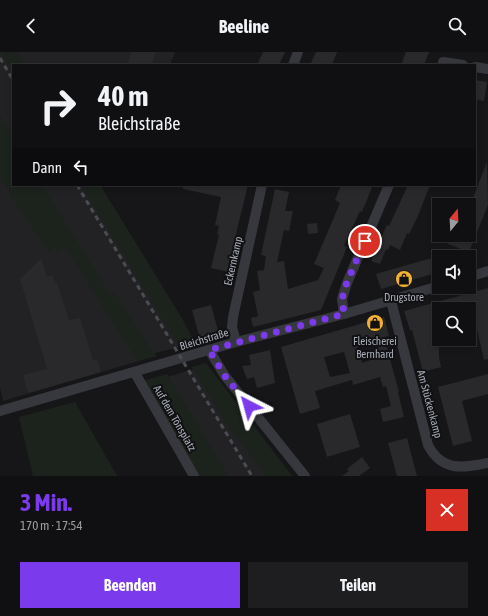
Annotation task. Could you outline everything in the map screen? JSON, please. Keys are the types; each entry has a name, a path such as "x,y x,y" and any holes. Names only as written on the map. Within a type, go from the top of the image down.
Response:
{"street":[{"path":"293,64 298,52"},
{"path":"442,64 447,52"},
{"path":"476,67 488,68"},
{"name":"Eckernkamp","path":"236,342 232,327 233,317 262,186"},
{"path":"344,314 342,299 347,282 389,186"},
{"path":"476,275 488,271"},
{"name":"Bleichstraße","path":"0,411 135,373 236,342 344,314 432,288"},
{"name":"Am Stückenkamp","path":"391,301 428,445 432,454 449,466 464,468 488,463"},
{"path":"209,350 225,376 305,476"},
{"name":"Auf dem Tönsplatz","path":"135,373 194,476"}],"shaded area":[{"path":"0,52 175,52 170,64 12,64 12,146 0,127"},
{"path":"1,52 18,52 25,64 12,64 12,70"},
{"path":"0,115 12,134 12,186 44,186 110,295 115,293 156,356 137,361 65,247 58,253 53,246 48,251 9,194 9,189 0,180"},
{"path":"0,180 10,189 49,251 53,246 37,186 101,186 181,317 196,345 179,347 155,353 156,356 3,401 0,388"},
{"path":"82,186 101,186 181,317 196,345 180,348"},
{"path":"206,363 292,476 199,476 167,374 168,377"},
{"path":"206,363 292,476 266,476 227,424 192,367"},
{"path":"167,374 229,476 199,476 143,381"},
{"path":"75,402 117,476 33,476 19,417"}],"building":[{"path":"132,52 156,52 151,64 132,64 128,62"},
{"path":"263,52 285,52 279,64 257,64"},
{"path":"316,52 337,52 332,64 310,64"},
{"path":"406,52 429,52 424,64 401,64"},
{"path":"476,80 487,82 484,101 476,99"},
{"path":"487,162 488,205 476,235 476,198 473,198"},
{"path":"183,186 248,186 233,246 235,246 229,272 211,268 219,235 217,234 219,226 215,225 221,197 183,189"},
{"path":"341,186 373,186 362,212 360,211 344,246 347,247 321,310 253,327 251,318 258,316 253,292 260,290 257,271 264,270 266,256 261,255 275,189 289,192 285,211 293,211 289,231 284,230 277,262 284,261 288,289 318,280 324,268 314,264 340,203 335,200"},
{"path":"408,186 430,186 417,218 409,234 407,233 400,250 390,245 388,250 386,249 380,264 371,261 387,225 389,226"},
{"path":"317,223 318,233 308,234 307,224"},
{"path":"449,242 473,242 470,250 464,250 448,244"},
{"path":"432,258 432,274 381,289 376,274"},
{"path":"41,259 47,277 52,275 56,284 57,283 69,320 80,318 93,360 97,359 101,372 28,393 23,375 47,369 20,279"},
{"path":"488,288 488,359 484,360 476,325 476,302 437,302 466,294 476,294 476,291"},
{"path":"432,303 432,346 439,346 441,367 423,372 412,330 410,330 404,311"},
{"path":"211,305 220,338 201,343 192,310"},
{"path":"384,317 389,336 384,337 399,392 404,417 383,422 380,409 391,406 386,386 383,387 380,377 353,385 352,380 315,391 320,408 300,414 281,347","holes":["375,340 380,357 362,363 357,345","344,352 350,373 330,377 324,357"]},
{"path":"270,350 275,383 257,388 254,377 247,379 242,366 251,365 249,355"},
{"path":"488,374 488,394 462,401 472,441 453,446 438,387"},
{"path":"350,414 360,447 327,457 317,424"},
{"path":"407,438 417,476 397,476 388,443"},
{"path":"362,457 370,468 359,476 342,476 349,471 347,469"}],"railway":[{"path":"0,58 12,78"},
{"path":"78,186 252,476"}],"place":[{"name":"Drugstore","path":"404,279"},
{"name":"Fleischerei Bernhard","path":"375,323"}],"route":[{"path":"249,406 225,376 209,350 344,314 342,299 347,282 365,241"}]}
